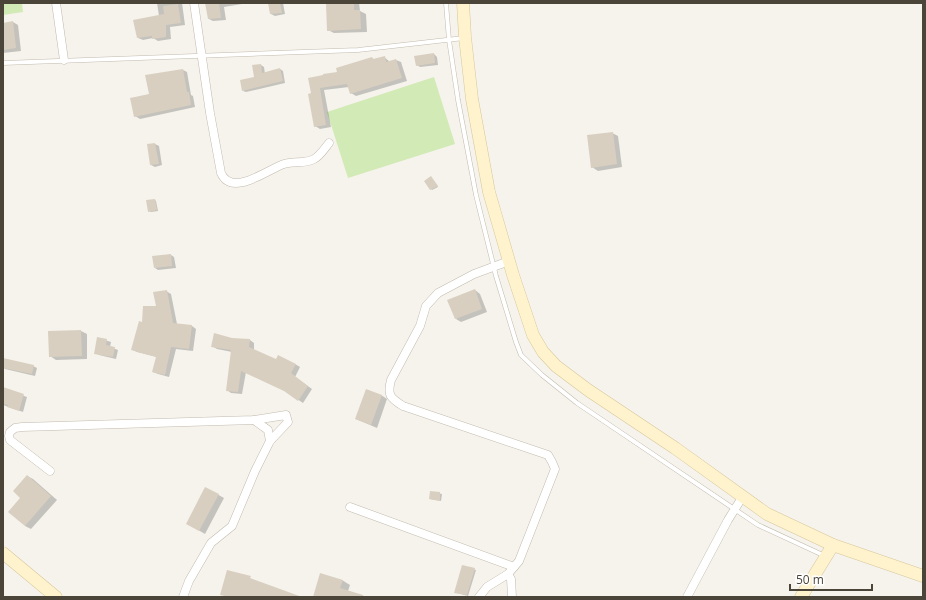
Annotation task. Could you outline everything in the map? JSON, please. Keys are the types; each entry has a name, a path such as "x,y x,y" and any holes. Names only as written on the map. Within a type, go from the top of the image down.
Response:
{"street":[{"path":"56,3 64,60"},
{"path":"194,3 217,151 221,173 224,179 230,182 242,183 282,165 310,161 316,158 329,143"},
{"path":"463,3 472,99 489,192 533,335 543,352 556,366 588,390 675,448 767,514 833,545 923,576"},
{"path":"479,597 487,587 508,574 519,561 555,469 552,462 548,455 403,406 393,400 389,387 391,380 420,326 426,306 438,293 457,282 509,261"},
{"path":"50,471 10,440 10,432 15,428 22,427 254,420 286,416 288,422 270,442 255,471 232,526 211,543 189,581 183,597"},
{"path":"254,420 268,430 270,442"},
{"path":"686,597 743,496"},
{"path":"350,507 514,567"},
{"path":"801,597 833,545"},
{"path":"3,553 56,597"},
{"path":"508,574 511,579 512,597"}],"lane":[{"path":"446,3 449,40 458,100 476,195 494,266 521,355 542,375 577,403 758,525 826,556"},
{"path":"3,63 358,50 465,37"}],"green space":[{"path":"3,3 22,3 23,12 3,15"},
{"path":"434,77 455,144 348,178 327,112"}],"building":[{"path":"205,3 219,3 221,18 208,19"},
{"path":"268,3 280,3 282,13 270,14"},
{"path":"354,3 354,10 360,10 361,29 327,31 326,4"},
{"path":"178,4 181,23 166,25 166,37 152,39 152,36 137,38 133,20 164,14 163,6"},
{"path":"13,21 16,48 3,50 3,23"},
{"path":"434,53 435,63 416,66 414,56"},
{"path":"385,56 386,62 396,59 402,78 350,94 347,84 320,88 326,125 314,127 308,94 311,93 308,78 337,72 336,68 372,57 373,59"},
{"path":"261,64 262,73 280,68 283,81 242,91 240,80 254,77 252,65"},
{"path":"183,69 191,105 134,117 130,98 149,94 145,75"},
{"path":"613,132 617,164 591,168 587,135"},
{"path":"155,143 159,164 150,165 147,144"},
{"path":"431,176 438,186 430,190 424,181"},
{"path":"155,199 157,210 148,212 146,200"},
{"path":"171,254 172,266 154,268 152,256"},
{"path":"475,289 482,309 455,319 447,300"},
{"path":"167,290 173,323 192,325 189,349 171,347 165,375 152,372 156,357 131,350 139,321 142,322 143,306 156,306 153,292"},
{"path":"81,330 82,356 49,357 48,331"},
{"path":"214,333 232,338 250,339 249,347 276,359 278,355 296,364 291,373 308,386 298,401 284,391 241,371 238,392 226,391 231,350 211,347"},
{"path":"97,337 107,339 106,345 115,347 113,357 94,354"},
{"path":"3,358 34,365 32,374 3,368"},
{"path":"3,387 24,394 19,411 3,404"},
{"path":"366,389 382,395 371,425 355,419"},
{"path":"27,475 51,496 25,526 8,512 20,498 13,491"},
{"path":"205,487 219,494 199,531 186,524"},
{"path":"430,491 440,492 440,501 429,499"},
{"path":"462,565 475,568 467,595 454,593"},
{"path":"227,570 251,576 250,578 302,597 229,597 220,595"},
{"path":"320,573 343,580 340,588 363,595 363,597 313,597"}]}
